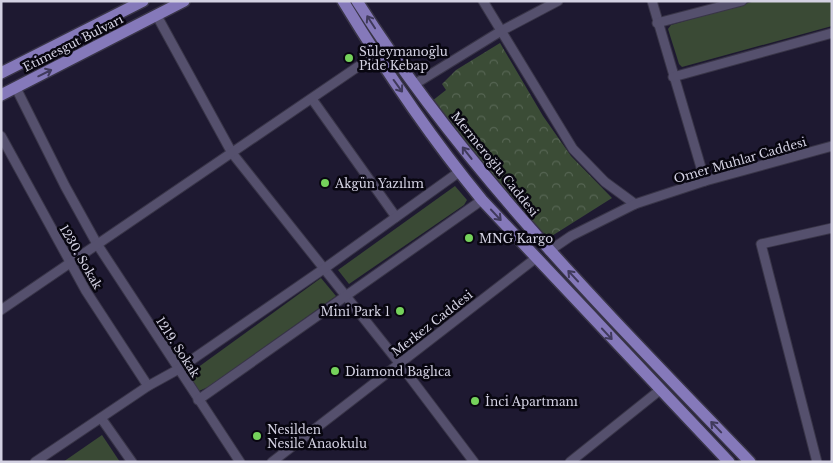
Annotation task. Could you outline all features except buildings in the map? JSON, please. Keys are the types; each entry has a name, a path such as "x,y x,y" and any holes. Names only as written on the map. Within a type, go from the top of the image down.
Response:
{"main road":[{"name":"Etimesgut Bulvarı","path":"1,73 144,1"},
{"name":"Etimesgut Bulvarı","path":"1,95 184,1"},
{"path":"343,1 375,55 459,172 482,200 729,462"},
{"name":"Mermeroğlu Caddesi","path":"357,1 386,47 468,156 549,251 750,462"}],"street":[{"path":"483,1 573,149 605,182 635,204"},
{"path":"414,84 500,31 558,1"},
{"path":"652,1 705,181"},
{"path":"658,23 742,1"},
{"path":"157,16 232,153 325,268 474,462"},
{"path":"673,77 832,34"},
{"path":"1,310 375,55"},
{"name":"1219. Sokak","path":"16,88 97,244 240,462"},
{"path":"312,99 396,217"},
{"name":"1230. Sokak","path":"1,136 69,262 148,386"},
{"name":"Omer Muhlar Caddesi","path":"549,251 571,236 635,204 705,181 832,146"},
{"path":"35,462 148,386 178,370 459,172"},
{"path":"198,400 482,200"},
{"path":"817,462 761,244 832,228"},
{"name":"Merkez Caddesi","path":"272,462 536,258"},
{"path":"570,462 660,390"},
{"path":"101,418 130,461"}],"green space":[{"path":"755,1 832,1 832,26 682,67 679,64 668,29 671,25"},
{"path":"500,43 543,116 571,156 612,198 547,239 523,214 432,101 446,90 442,84 456,70"},
{"path":"455,186 467,200 464,205 349,284 338,270"},
{"path":"321,278 336,296 208,387 199,391 186,376"},
{"path":"102,435 120,462 63,462"}],"place":[{"name":"Süleymanoğlu Pide Kebap","path":"349,58"},
{"name":"Akgün Yazılım","path":"325,183"},
{"name":"MNG Kargo","path":"469,238"},
{"name":"Mini Park 1","path":"400,311"},
{"name":"Diamond Bağlıca","path":"335,371"},
{"name":"İnci Apartmanı","path":"475,401"},
{"name":"Nesilden Nesile Anaokulu","path":"257,436"}]}
